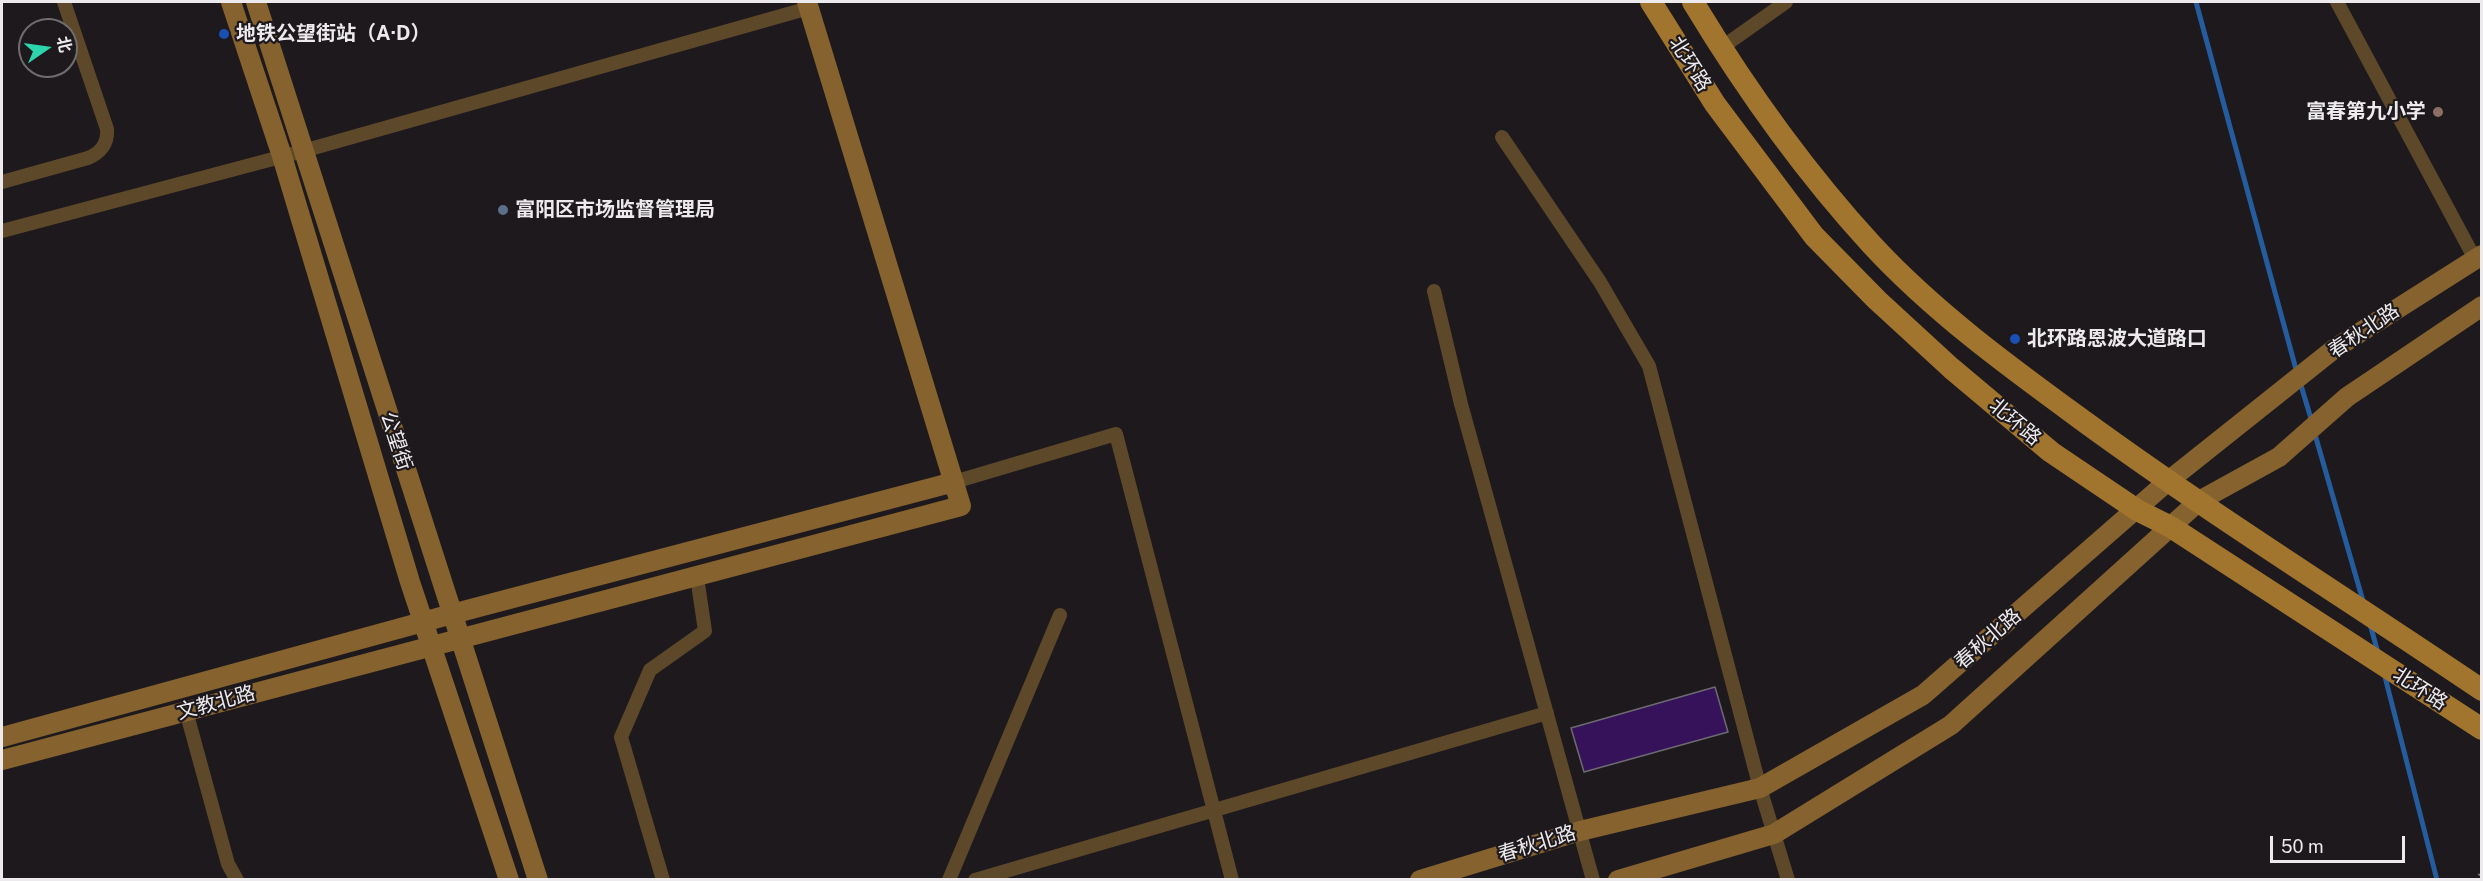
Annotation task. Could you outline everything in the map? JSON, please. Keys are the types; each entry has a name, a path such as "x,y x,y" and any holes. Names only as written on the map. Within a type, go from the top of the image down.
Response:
{"main road":[{"name":"北环路","path":"1651,2 1715,104 1814,236 1877,300 1960,376 2051,452 2137,510 2171,527 2481,729"},
{"name":"北环路","path":"1693,2 1720,48 1779,133 1826,193 1881,254 1920,291 2008,366 2168,482 2481,690"}],"street":[{"path":"2,182 88,158 95,155 105,144 107,129 64,2"},
{"name":"公望街","path":"231,2 282,156 423,621 509,879"},
{"name":"公望街","path":"256,2 538,879"},
{"path":"1720,48 1786,2"},
{"path":"2337,2 2478,257"},
{"path":"2,231 303,151 808,5 954,482 1116,434 1232,879"},
{"path":"1502,137 1600,282 1649,366 1760,788 1788,879"},
{"name":"春秋北路","path":"1420,879 1580,831 1760,788 1923,695 2168,482 2334,349 2478,257"},
{"path":"1434,291 1461,404 1593,879"},
{"name":"春秋北路","path":"1618,879 1774,834 1951,725 2199,501 2279,456 2347,397 2481,306"},
{"name":"文教北路","path":"2,737 423,621 954,482 961,506 2,760"},
{"path":"663,879 621,737 650,670 705,631 697,577"},
{"path":"949,879 1060,615"},
{"path":"186,711 228,864 237,879"},
{"path":"975,879 1547,713"}],"path":[{"path":"2475,879 2481,872"}],"building":[{"path":"1715,687 1728,732 1584,772 1571,728"}],"waterway":[{"path":"2196,2 2297,373"},
{"path":"2300,382 2312,422"},
{"path":"2314,431 2363,601"},
{"path":"2370,624 2378,653"},
{"path":"2384,673 2437,880"}],"place":[{"name":"地铁公望街站（A·D）","path":"224,34"},
{"name":"富春第九小学","path":"2438,112"},
{"name":"富阳区市场监督管理局","path":"503,210"},
{"name":"北环路恩波大道路口","path":"2015,339"}]}
